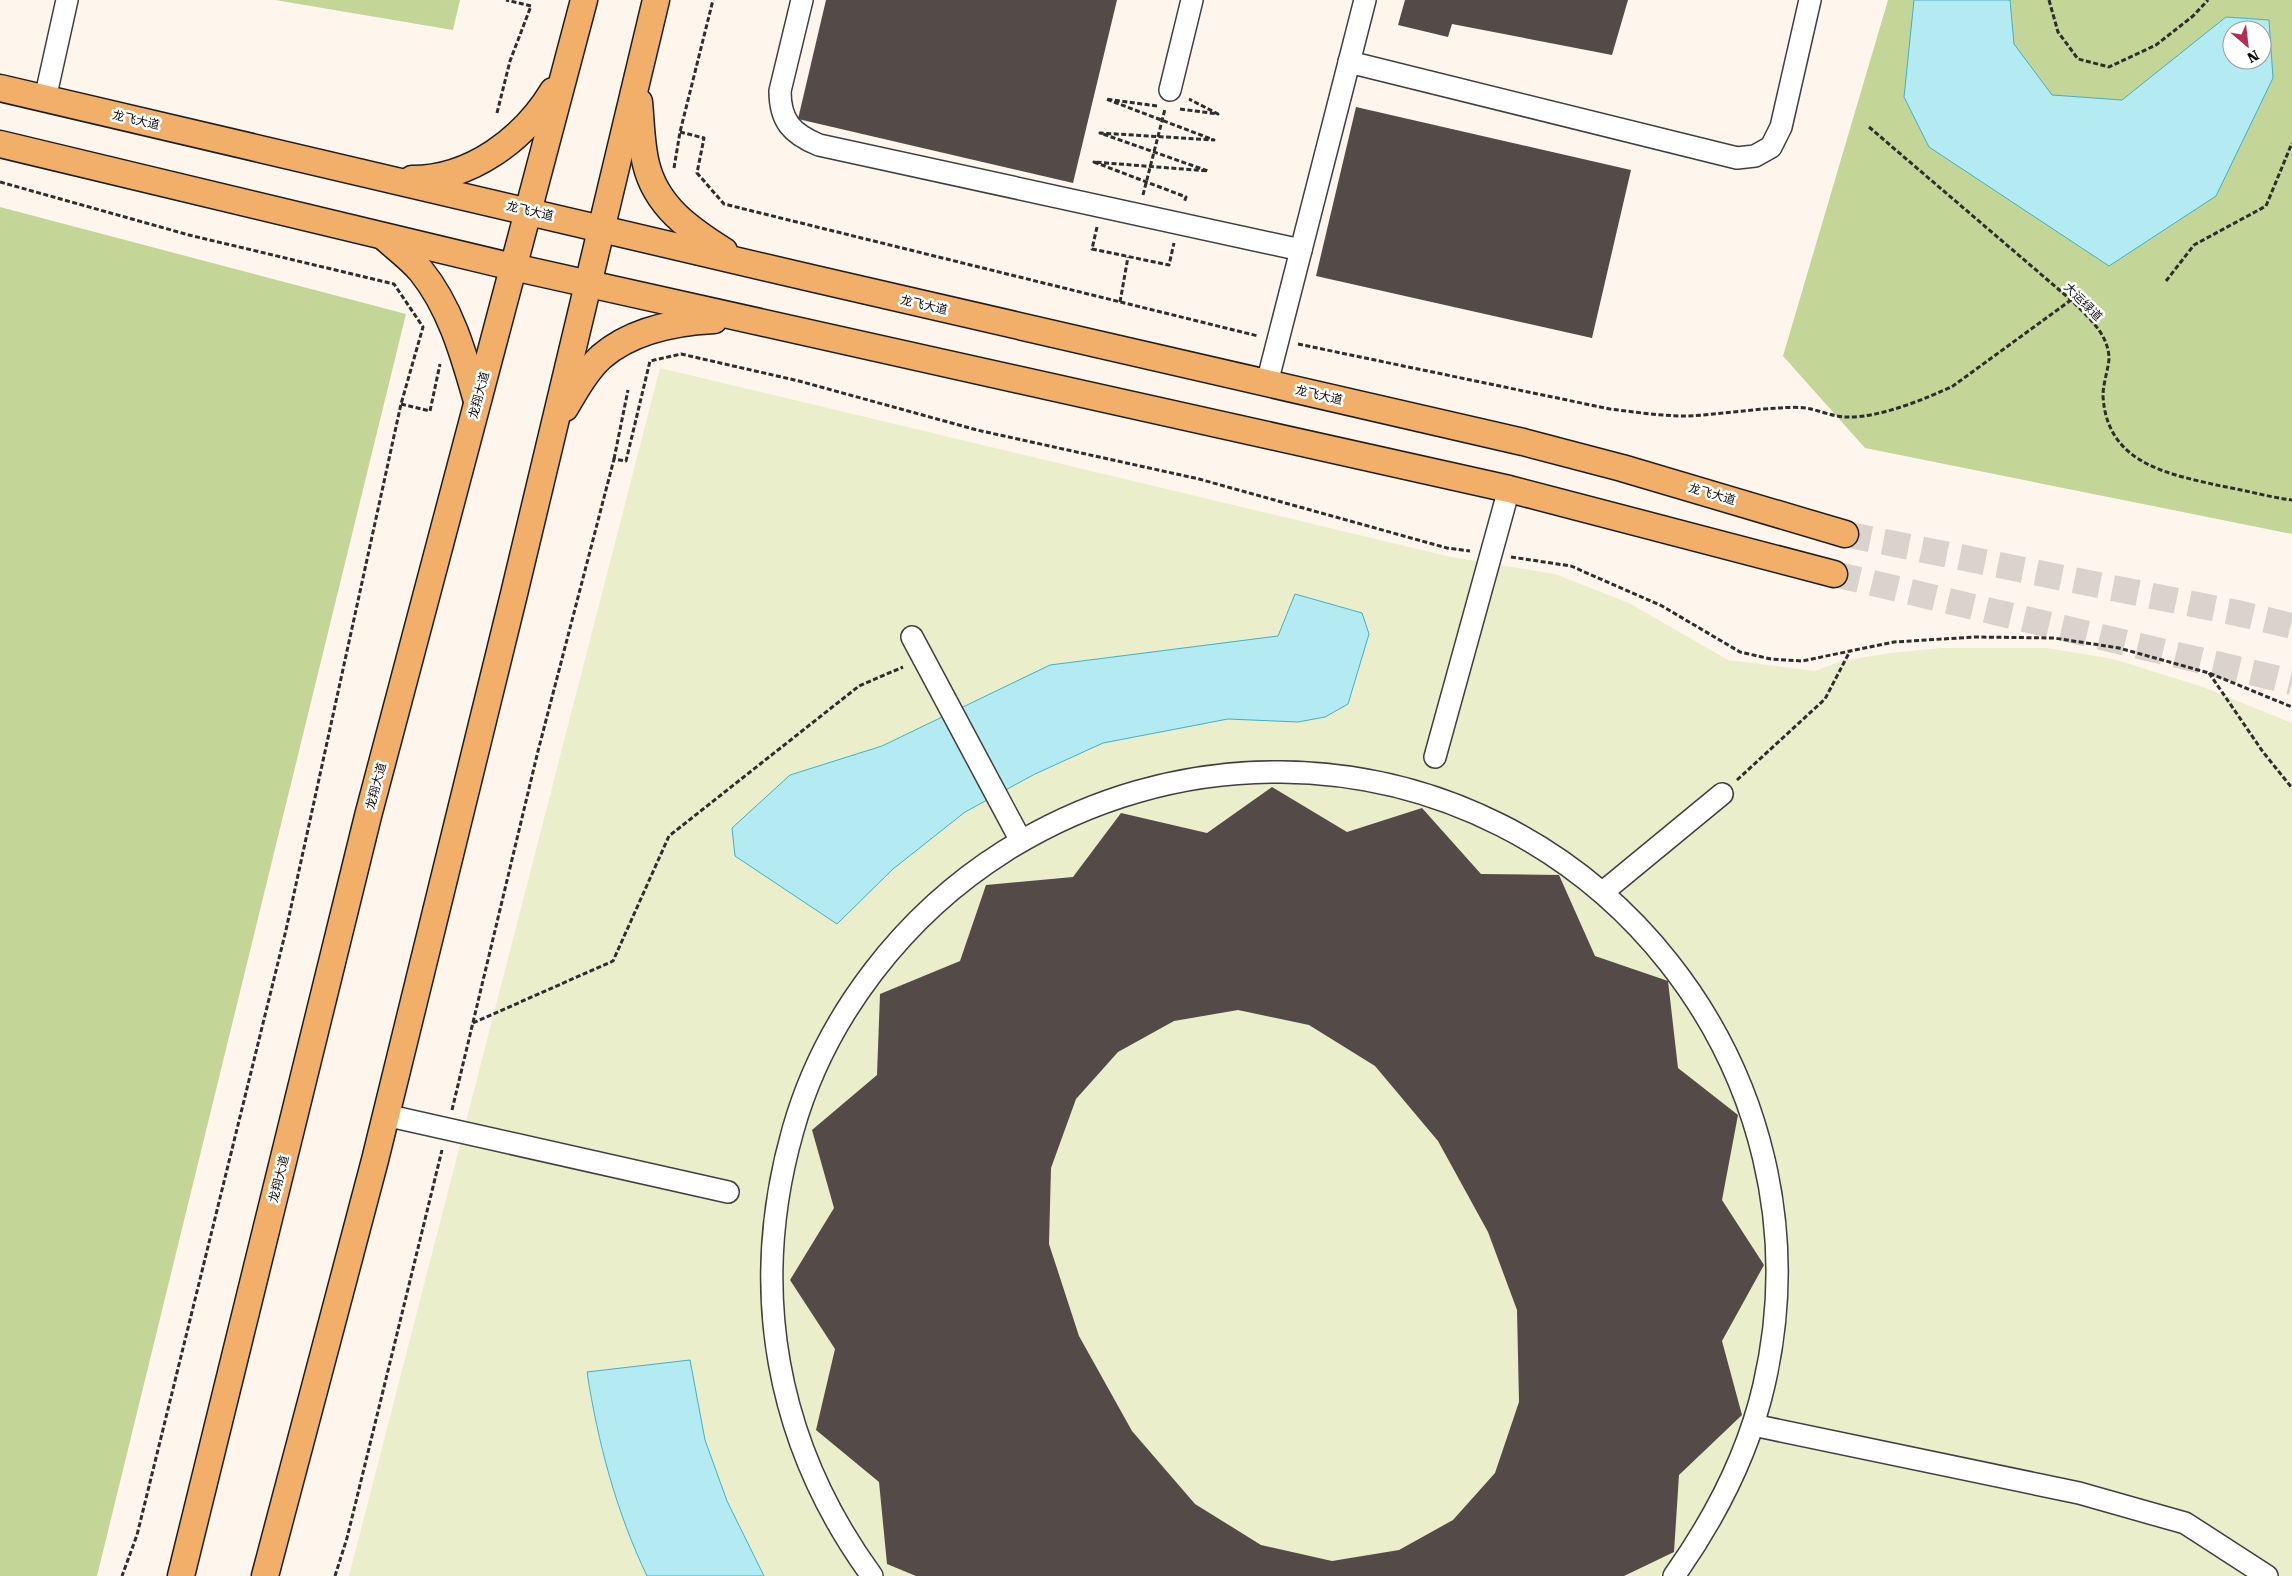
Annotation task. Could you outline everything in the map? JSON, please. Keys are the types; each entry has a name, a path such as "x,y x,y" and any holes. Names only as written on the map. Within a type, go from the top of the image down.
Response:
{"main road":[{"name":"龙翔大道","path":"181,1576 368,816 584,0"},
{"path":"265,1576 385,1114 554,426 656,0"},
{"path":"383,178 429,179 455,173 488,156 519,135 542,109 564,74"},
{"path":"637,82 646,163 655,190 670,212 741,263"},
{"name":"龙飞大道","path":"0,88 527,210 741,263 1523,442 1622,468 1845,534"},
{"path":"0,144 512,267 1509,488 1834,574"},
{"path":"384,236 421,271 441,302 461,345 478,401"},
{"path":"554,426 579,385 601,357 628,340 661,326 690,321 740,318"}],"street":[{"path":"45,98 67,0"},
{"path":"802,0 780,91 780,105 784,118 804,139 820,145 1301,250"},
{"path":"1168,98 1192,0"},
{"path":"1268,384 1365,0"},
{"path":"1349,62 1737,158 1755,156 1771,146 1781,127 1810,0"},
{"path":"1435,757 1509,488"},
{"path":"912,637 1022,841"},
{"path":"872,1576 853,1550 832,1515 814,1478 786,1401 778,1360 772,1303 772,1238 777,1197 790,1142 810,1080 828,1044 866,982 897,943 930,909 987,862 1058,821 1136,792 1176,782 1217,775 1259,772 1342,776 1422,794 1462,807 1536,844 1603,892 1634,921 1662,952 1701,1006 1729,1057 1746,1096 1759,1136 1768,1177 1774,1218 1777,1268 1772,1343 1764,1385 1753,1425 1738,1464 1720,1502 1678,1575"},
{"path":"1603,892 1722,794"},
{"path":"385,1114 728,1192"},
{"path":"1753,1425 2079,1493 2185,1523 2267,1576"}],"path":[{"path":"498,112 510,61 531,6 506,0"},
{"path":"673,171 680,132 713,0"},
{"path":"2049,0 2058,32 2078,59 2109,67 2156,45 2193,16 2208,0"},
{"path":"1101,207 1092,249 1169,265 1186,197 1094,162 1208,171 1100,133 1214,140 1106,99 1168,98 1218,114 1168,98"},
{"path":"1138,215 1168,98"},
{"name":"大运绿道","path":"1869,127 2071,300 2088,317 2107,344 2109,359 2103,394 2105,412 2112,430 2121,445 2133,457 2155,469 2181,477 2292,500"},
{"path":"680,132 704,138 697,172 724,204 1255,335"},
{"path":"2166,281 2194,246 2266,206 2292,143"},
{"path":"0,182 189,235 394,284 423,327 401,404 286,930 137,1535 122,1576"},
{"path":"1120,302 1128,256"},
{"path":"1310,347 1610,409 1649,414 1686,416 1783,408 1809,408 1829,415 1866,416 1934,395 1953,386 2071,300"},
{"path":"614,459 626,461 650,361 681,354 800,380 977,430 1199,480 1448,548 1571,566 1662,606 1740,652 1771,659 1802,661 1894,642 1975,637 2054,638 2119,648 2209,673 2292,708"},
{"path":"401,404 430,411 442,356"},
{"path":"335,1576 347,1538 448,1128 540,742 614,459 628,390"},
{"path":"1722,794 1825,699 1851,650"},
{"path":"473,1023 613,962 668,836 860,686 922,658"},
{"path":"2209,673 2263,752 2292,788"}],"green space":[{"path":"275,0 460,0 453,30"},
{"path":"1888,0 2292,0 2292,534 1865,448 1783,356"},
{"path":"0,207 406,314 97,1576 0,1576"},
{"path":"660,368 1451,557 1555,574 1629,603 1728,660 1815,671 1841,661 1890,653 1941,648 2047,648 2113,659 2203,687 2292,723 2292,1576 349,1576"}],"water":[{"path":"1914,0 2010,0 2014,44 2052,95 2122,100 2222,20 2222,70 2272,70 2272,64 2273,78 2216,196 2109,266 1929,147 1904,97"},
{"path":"2226,17 2269,20 2222,20"},
{"path":"1295,594 1362,613 1369,634 1348,704 1325,717 1298,722 1228,719 1103,743 1035,774 965,812 893,869 837,924 735,856 732,828 790,775 882,746 1050,665 1278,636"},
{"path":"690,1360 705,1440 727,1501 764,1576 647,1576 617,1502 597,1425 587,1372"}],"building":[{"path":"826,0 1117,0 1073,183 798,119"},
{"path":"1405,0 1628,0 1612,55 1452,24 1448,37 1398,25"},
{"path":"1356,107 1631,170 1592,338 1316,276"},
{"path":"1272,787 1347,832 1422,808 1481,874 1559,875 1595,956 1668,981 1678,1068 1738,1115 1722,1200 1764,1265 1722,1341 1742,1415 1679,1475 1674,1552 1624,1576 916,1576 887,1564 879,1482 816,1430 835,1349 790,1280 834,1208 812,1130 877,1075 880,994 960,961 986,885 1073,877 1121,813 1207,833","holes":["1238,1010 1309,1025 1375,1066 1438,1141 1488,1232 1517,1310 1519,1402 1495,1473 1453,1520 1399,1550 1332,1561 1261,1545 1195,1504 1132,1431 1079,1336 1049,1244 1051,1168 1076,1099 1118,1052 1174,1021"]}],"tunnel":[{"path":"1845,534 2237,613 2292,626"},
{"path":"1834,574 2292,682"}]}
